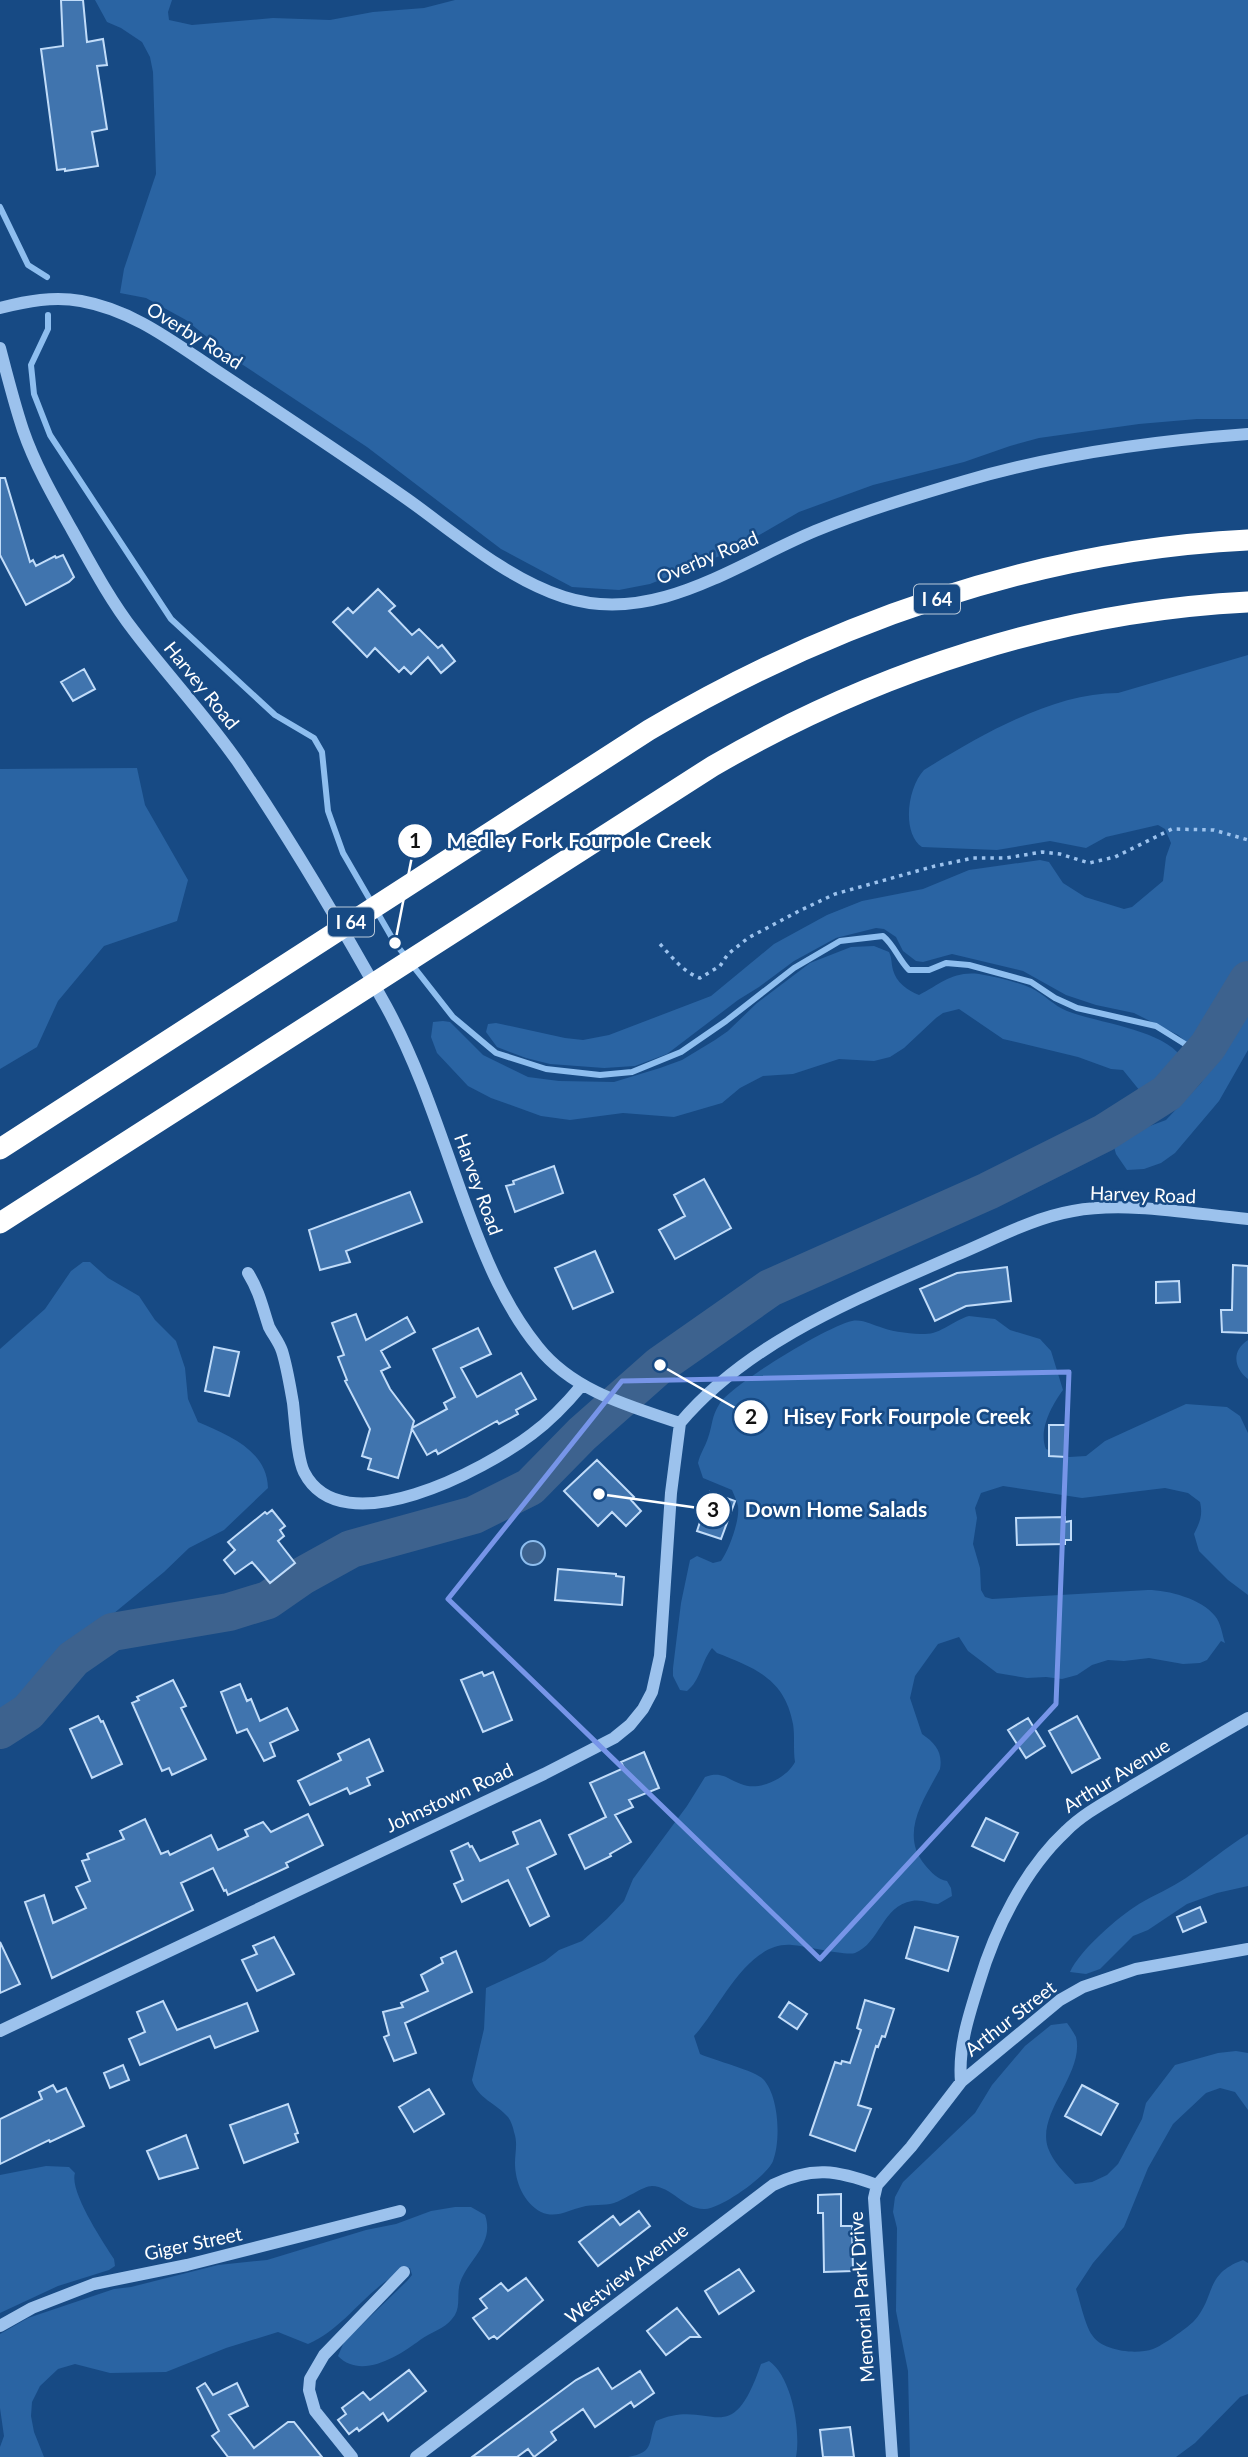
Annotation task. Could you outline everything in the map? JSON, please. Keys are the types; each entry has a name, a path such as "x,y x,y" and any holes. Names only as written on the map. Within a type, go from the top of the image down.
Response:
{"highway":[{"name":"I 64","path":"0,1149 649,730 766,666 835,635 910,607 1060,565 1138,550 1248,540"},
{"path":"0,1223 748,746 847,698 918,670 992,646 1142,612 1248,602"}],"street":[{"name":"Overby Road","path":"0,308 33,300 78,300 102,306 146,324 359,466 517,576 566,598 596,604 626,605 678,593 863,512 970,480 1115,448 1248,434"},
{"name":"Harvey Road","path":"0,348 23,432 51,492 99,578 131,628 240,765 387,1007 427,1097 480,1243 500,1288 522,1327 560,1371 597,1392 680,1423 728,1374 814,1321 892,1283 1034,1222 1075,1211 1117,1208 1248,1219"},
{"path":"248,1273 260,1292 270,1328 281,1349 291,1391 301,1468 308,1480 333,1500 351,1504 384,1501 404,1497 455,1478 531,1435 582,1385"},
{"name":"Johnstown Road","path":"0,2031 544,1774 605,1742 630,1725 652,1692 660,1656 671,1493 680,1423"},
{"name":"Arthur Avenue","path":"961,2082 963,2040 992,1941 1012,1902 1054,1843 1077,1820 1248,1718"},
{"name":"Arthur Street","path":"961,2082 1035,2019 1083,1987 1136,1969 1248,1949"},
{"name":"Memorial Park Drive","path":"892,2457 874,2198 877,2185 911,2147 961,2082"},
{"name":"Westview Avenue","path":"416,2457 773,2185 788,2178 821,2171 851,2176 877,2185"},
{"name":"Giger Street","path":"0,2326 32,2308 94,2284 187,2265 400,2211"},
{"path":"352,2457 314,2410 309,2390 310,2379 324,2355 404,2272"}],"path":[{"path":"660,944 682,968 700,978 720,966 729,954 748,938 799,911 835,894 935,866 973,858 1006,858 1041,852 1060,854 1089,863 1115,857 1172,829 1214,830 1248,840"}],"highlighted area":[{"path":"1069,1372 1056,1704 820,1959 448,1599 622,1381"}],"shaded area":[{"path":"95,0 172,0 168,12 169,20 192,25 273,18 330,20 373,12 424,8 455,0 1248,0 1248,419 1197,419 1139,424 1039,438 964,462 873,485 799,512 732,551 650,584 619,590 572,587 501,549 367,447 234,359 186,320 146,298 120,293 124,269 156,174 153,72 150,57 142,42 107,22"},
{"path":"1248,655 1248,961 1238,982 1234,1005 1208,1033 1190,1045 1178,1035 1134,1013 1066,995 1023,971 952,954 923,962 916,961 903,951 896,937 884,929 876,928 836,938 794,961 667,1054 635,1066 604,1068 550,1064 497,1047 486,1032 488,1024 496,1023 583,1040 609,1035 711,996 774,944 827,915 862,901 923,889 969,870 1040,860 1049,862 1063,883 1085,897 1124,909 1132,907 1163,881 1171,843 1165,829 1158,825 1106,837 1086,848 1050,841 997,850 922,847 915,840 909,821 911,798 918,778 924,770 968,744 1042,708 1093,695 1118,693"},
{"path":"137,768 145,805 188,880 177,921 104,946 58,1001 37,1047 0,1069 0,769"},
{"path":"874,946 889,952 897,978 919,995 961,974 979,974 1018,983 1040,993 1067,1011 1131,1029 1163,1042 1175,1050 1183,1061 1166,1084 1154,1090 1140,1091 1123,1070 1003,1039 959,1009 943,1013 890,1057 874,1061 839,1059 793,1074 763,1076 740,1088 722,1103 674,1117 623,1113 570,1120 541,1116 491,1098 468,1086 437,1053 431,1037 433,1022 450,1022 483,1055 528,1077 559,1081 614,1082 682,1060 715,1040 757,1003 810,963 851,947"},
{"path":"1248,1007 1248,1050 1219,1101 1175,1153 1161,1163 1144,1169 1127,1170 1114,1147 1131,1133 1166,1120 1201,1083"},
{"path":"83,1262 90,1262 108,1278 139,1296 155,1320 176,1341 185,1368 188,1399 198,1422 221,1432 253,1454 261,1463 268,1488 224,1530 189,1548 113,1614 82,1631 40,1684 0,1717 0,1349 45,1309 71,1271"},
{"path":"969,1316 995,1319 1010,1330 1040,1339 1051,1351 1063,1390 1045,1426 1046,1449 1069,1457 1086,1456 1105,1441 1186,1404 1227,1407 1240,1416 1248,1433 1248,1595 1228,1580 1199,1551 1194,1534 1200,1518 1200,1502 1188,1493 1165,1488 1082,1498 1003,1486 981,1493 975,1508 977,1518 973,1544 980,1568 981,1590 985,1597 992,1599 1148,1590 1165,1592 1193,1600 1209,1610 1219,1622 1225,1643 1221,1641 1207,1660 1200,1663 1183,1664 1149,1658 1108,1660 1062,1679 1027,1678 997,1673 968,1651 959,1637 938,1644 915,1676 910,1698 922,1734 937,1749 941,1763 921,1804 914,1829 914,1841 925,1865 932,1873 947,1881 952,1896 938,1904 916,1901 902,1904 887,1917 870,1941 855,1953 792,1945 776,1947 761,1954 736,1978 694,2036 700,2054 759,2076 768,2087 775,2107 778,2130 776,2152 769,2167 753,2183 732,2197 705,2209 691,2206 665,2190 652,2186 610,2204 586,2206 557,2214 541,2212 525,2198 519,2184 515,2170 516,2140 510,2120 478,2092 472,2080 484,2029 486,1988 582,1941 607,1919 624,1901 633,1879 705,1777 720,1775 748,1786 764,1785 786,1773 795,1762 794,1729 789,1709 783,1696 766,1677 712,1648 695,1682 687,1691 680,1690 673,1676 681,1603 690,1560 697,1556 713,1563 721,1561 736,1527 738,1506 732,1490 703,1478 698,1463 717,1408 743,1382 803,1344 840,1325 860,1321 893,1331 925,1334 937,1332"},
{"path":"1248,1340 1248,1379 1237,1365 1236,1359 1239,1349"},
{"path":"533,1541 542,1544 545,1553 542,1562 533,1565 524,1562 521,1553 524,1544"},
{"path":"1248,1834 1248,1886 1187,1904 1148,1930 1133,1936 1100,1969 1086,1974 1070,1972 1091,1944 1121,1917 1186,1878"},
{"path":"1067,2023 1076,2037 1077,2051 1074,2065 1054,2107 1046,2135 1053,2158 1075,2184 1092,2182 1107,2175 1118,2164 1142,2119 1146,2103 1175,2065 1218,2053 1248,2053 1248,2110 1235,2092 1220,2088 1206,2093 1173,2124 1148,2168 1124,2227 1093,2263 1076,2289 1087,2325 1097,2340 1111,2348 1146,2351 1162,2344 1194,2321 1222,2272 1243,2260 1248,2263 1248,2394 1240,2397 1195,2443 1176,2457 910,2457 908,2371 896,2311 897,2228 893,2212 895,2197 903,2182 975,2113 992,2085 1025,2046 1051,2025"},
{"path":"46,2166 69,2167 75,2173 77,2192 82,2204 114,2259 115,2266 58,2286 0,2313 0,2175"},
{"path":"471,2207 485,2215 487,2225 484,2243 460,2283 455,2315 445,2325 402,2353 369,2366 347,2363 338,2356 344,2342 412,2275 410,2268 382,2284 335,2327 308,2344 278,2332 226,2348 166,2372 110,2373 75,2364 58,2369 40,2386 32,2402 34,2432 44,2457 0,2457 4,2436 0,2408 0,2334 28,2318 114,2289 218,2265 267,2260 366,2230 396,2224 431,2211"},
{"path":"769,2361 784,2379 793,2405 797,2433 796,2457 628,2457 647,2449 656,2421 675,2415 729,2415 739,2408 750,2392 761,2364"}],"building":[{"path":"61,0 83,0 87,42 103,39 107,65 97,66 107,129 92,132 98,166 65,171 57,170 41,49 63,46"},
{"path":"0,478 5,478 30,562 33,560 36,566 63,555 74,577 26,605 0,555"},
{"path":"378,589 395,606 389,611 412,635 419,629 438,648 442,645 455,661 441,673 428,657 411,674 404,667 399,672 375,648 367,657 333,622 348,608 353,613"},
{"path":"84,669 95,689 73,701 61,682"},
{"path":"554,1166 563,1193 515,1212 506,1186"},
{"path":"704,1179 731,1228 675,1259 659,1230 685,1216 674,1195"},
{"path":"410,1192 422,1222 346,1251 350,1262 320,1270 309,1230"},
{"path":"595,1251 613,1292 573,1309 555,1268"},
{"path":"1233,1265 1248,1266 1248,1333 1222,1332 1221,1310 1232,1310"},
{"path":"1007,1267 1011,1301 966,1306 935,1321 920,1289 957,1273"},
{"path":"1179,1281 1180,1302 1156,1303 1156,1282"},
{"path":"356,1314 366,1340 407,1317 415,1332 381,1351 390,1367 381,1371 390,1389 414,1421 412,1428 447,1409 444,1403 455,1397 433,1349 478,1328 491,1354 461,1368 477,1397 521,1373 536,1399 516,1410 518,1414 499,1424 497,1421 438,1454 436,1450 427,1455 412,1429 398,1478 368,1469 371,1459 362,1456 370,1429 345,1381 347,1380 338,1357 344,1355 332,1323"},
{"path":"214,1347 239,1352 229,1396 205,1391"},
{"path":"1049,1425 1066,1425 1066,1457 1049,1456"},
{"path":"597,1460 634,1497 631,1500 641,1511 626,1526 612,1512 598,1526 564,1491"},
{"path":"710,1492 735,1501 721,1539 697,1531"},
{"path":"272,1510 285,1526 280,1530 284,1536 278,1541 295,1563 270,1583 252,1562 235,1574 224,1560 235,1550 228,1542 265,1512 267,1514"},
{"path":"1065,1517 1065,1522 1071,1521 1071,1540 1065,1540 1065,1544 1017,1545 1016,1518"},
{"path":"558,1569 624,1577 622,1605 555,1600"},
{"path":"482,1672 484,1676 493,1672 512,1720 483,1732 461,1680"},
{"path":"173,1680 186,1706 181,1708 206,1759 172,1775 169,1768 162,1771 132,1703 139,1700 137,1697"},
{"path":"240,1684 247,1701 251,1699 260,1721 287,1708 298,1730 270,1743 275,1756 264,1761 247,1729 237,1733 221,1692"},
{"path":"98,1716 101,1722 103,1721 122,1764 92,1778 70,1729"},
{"path":"1077,1716 1100,1758 1072,1773 1049,1731"},
{"path":"1028,1718 1045,1746 1026,1758 1008,1730"},
{"path":"369,1739 383,1771 367,1778 370,1785 350,1794 347,1788 310,1805 298,1781 341,1760 338,1754"},
{"path":"644,1752 659,1788 629,1800 633,1807 615,1815 631,1842 585,1869 569,1835 606,1817 590,1783 624,1768 621,1762"},
{"path":"308,1814 323,1845 286,1863 288,1867 228,1895 213,1868 181,1883 193,1910 52,1978 25,1902 44,1895 53,1923 86,1908 76,1887 90,1881 82,1861 89,1859 87,1854 124,1839 120,1831 145,1819 161,1854 168,1851 170,1855 211,1835 218,1850 248,1836 245,1830 263,1822 271,1832"},
{"path":"986,1818 1018,1833 1004,1861 972,1846"},
{"path":"540,1820 556,1854 527,1868 549,1916 530,1926 508,1880 462,1902 454,1884 463,1880 451,1851 468,1843 480,1861 518,1844 513,1832"},
{"path":"1200,1907 1206,1922 1183,1932 1177,1917"},
{"path":"915,1927 958,1937 948,1971 906,1958"},
{"path":"274,1937 294,1974 257,1991 242,1960 257,1954 253,1946"},
{"path":"0,1942 20,1984 0,1993"},
{"path":"456,1951 472,1992 405,2023 416,2053 394,2061 384,2037 389,2035 383,2012 403,2007 401,2003 428,1991 421,1975 443,1963 441,1958"},
{"path":"865,2000 894,2009 885,2037 882,2036 878,2047 876,2046 858,2105 871,2109 855,2151 810,2135 835,2062 850,2063 861,2030 857,2028"},
{"path":"163,2001 177,2030 247,2003 258,2031 215,2048 210,2036 140,2065 129,2039 145,2032 137,2012"},
{"path":"789,2002 807,2014 797,2029 779,2017"},
{"path":"123,2065 129,2080 110,2088 104,2073"},
{"path":"53,2085 57,2092 66,2088 84,2126 0,2164 0,2119 42,2099 39,2092"},
{"path":"1082,2085 1118,2104 1101,2135 1065,2116"},
{"path":"429,2089 444,2114 414,2132 399,2107"},
{"path":"288,2104 298,2133 295,2134 298,2142 244,2163 230,2125"},
{"path":"186,2135 198,2168 159,2179 147,2151"},
{"path":"841,2194 841,2226 852,2226 853,2271 824,2272 823,2213 818,2213 818,2195"},
{"path":"639,2211 650,2226 598,2266 579,2242 613,2216 620,2225"},
{"path":"739,2269 754,2291 719,2314 705,2291"},
{"path":"526,2278 543,2300 497,2339 494,2336 489,2339 473,2318 487,2308 480,2299 501,2283 508,2291"},
{"path":"677,2308 700,2337 690,2337 666,2355 647,2331"},
{"path":"598,2368 612,2389 640,2371 654,2393 634,2407 631,2402 595,2427 583,2409 551,2432 556,2440 534,2457 528,2449 517,2457 472,2457 576,2380"},
{"path":"409,2370 426,2391 388,2421 383,2413 359,2431 357,2428 349,2434 338,2420 346,2414 342,2408 363,2392 370,2400"},
{"path":"205,2383 213,2395 237,2383 248,2406 229,2415 254,2448 288,2422 294,2422 322,2457 228,2457 212,2436 219,2431 197,2388"},
{"path":"850,2427 854,2457 823,2457 820,2430"}],"waterway":[{"path":"0,207 28,265 47,277"},
{"path":"48,315 48,329 31,365 34,394 50,435 171,619 275,715 314,738 322,752 328,811 343,853 395,943 453,1017 496,1053 546,1069 600,1075 632,1072 681,1052 794,968 840,941 883,936 909,970 929,970 946,963 969,965 1031,982 1055,998 1077,1008 1156,1026 1201,1054"},
{"path":"0,1730 28,1712 73,1659 112,1632 229,1612 268,1600 304,1575 351,1549 474,1515 530,1487 582,1434 660,1365 770,1288 988,1191 1104,1133 1167,1093 1208,1046 1248,980"}],"place":[{"name":"Medley Fork Fourpole Creek","path":"395,943"},
{"name":"Hisey Fork Fourpole Creek","path":"660,1365"},
{"name":"Down Home Salads","path":"599,1494"}]}
